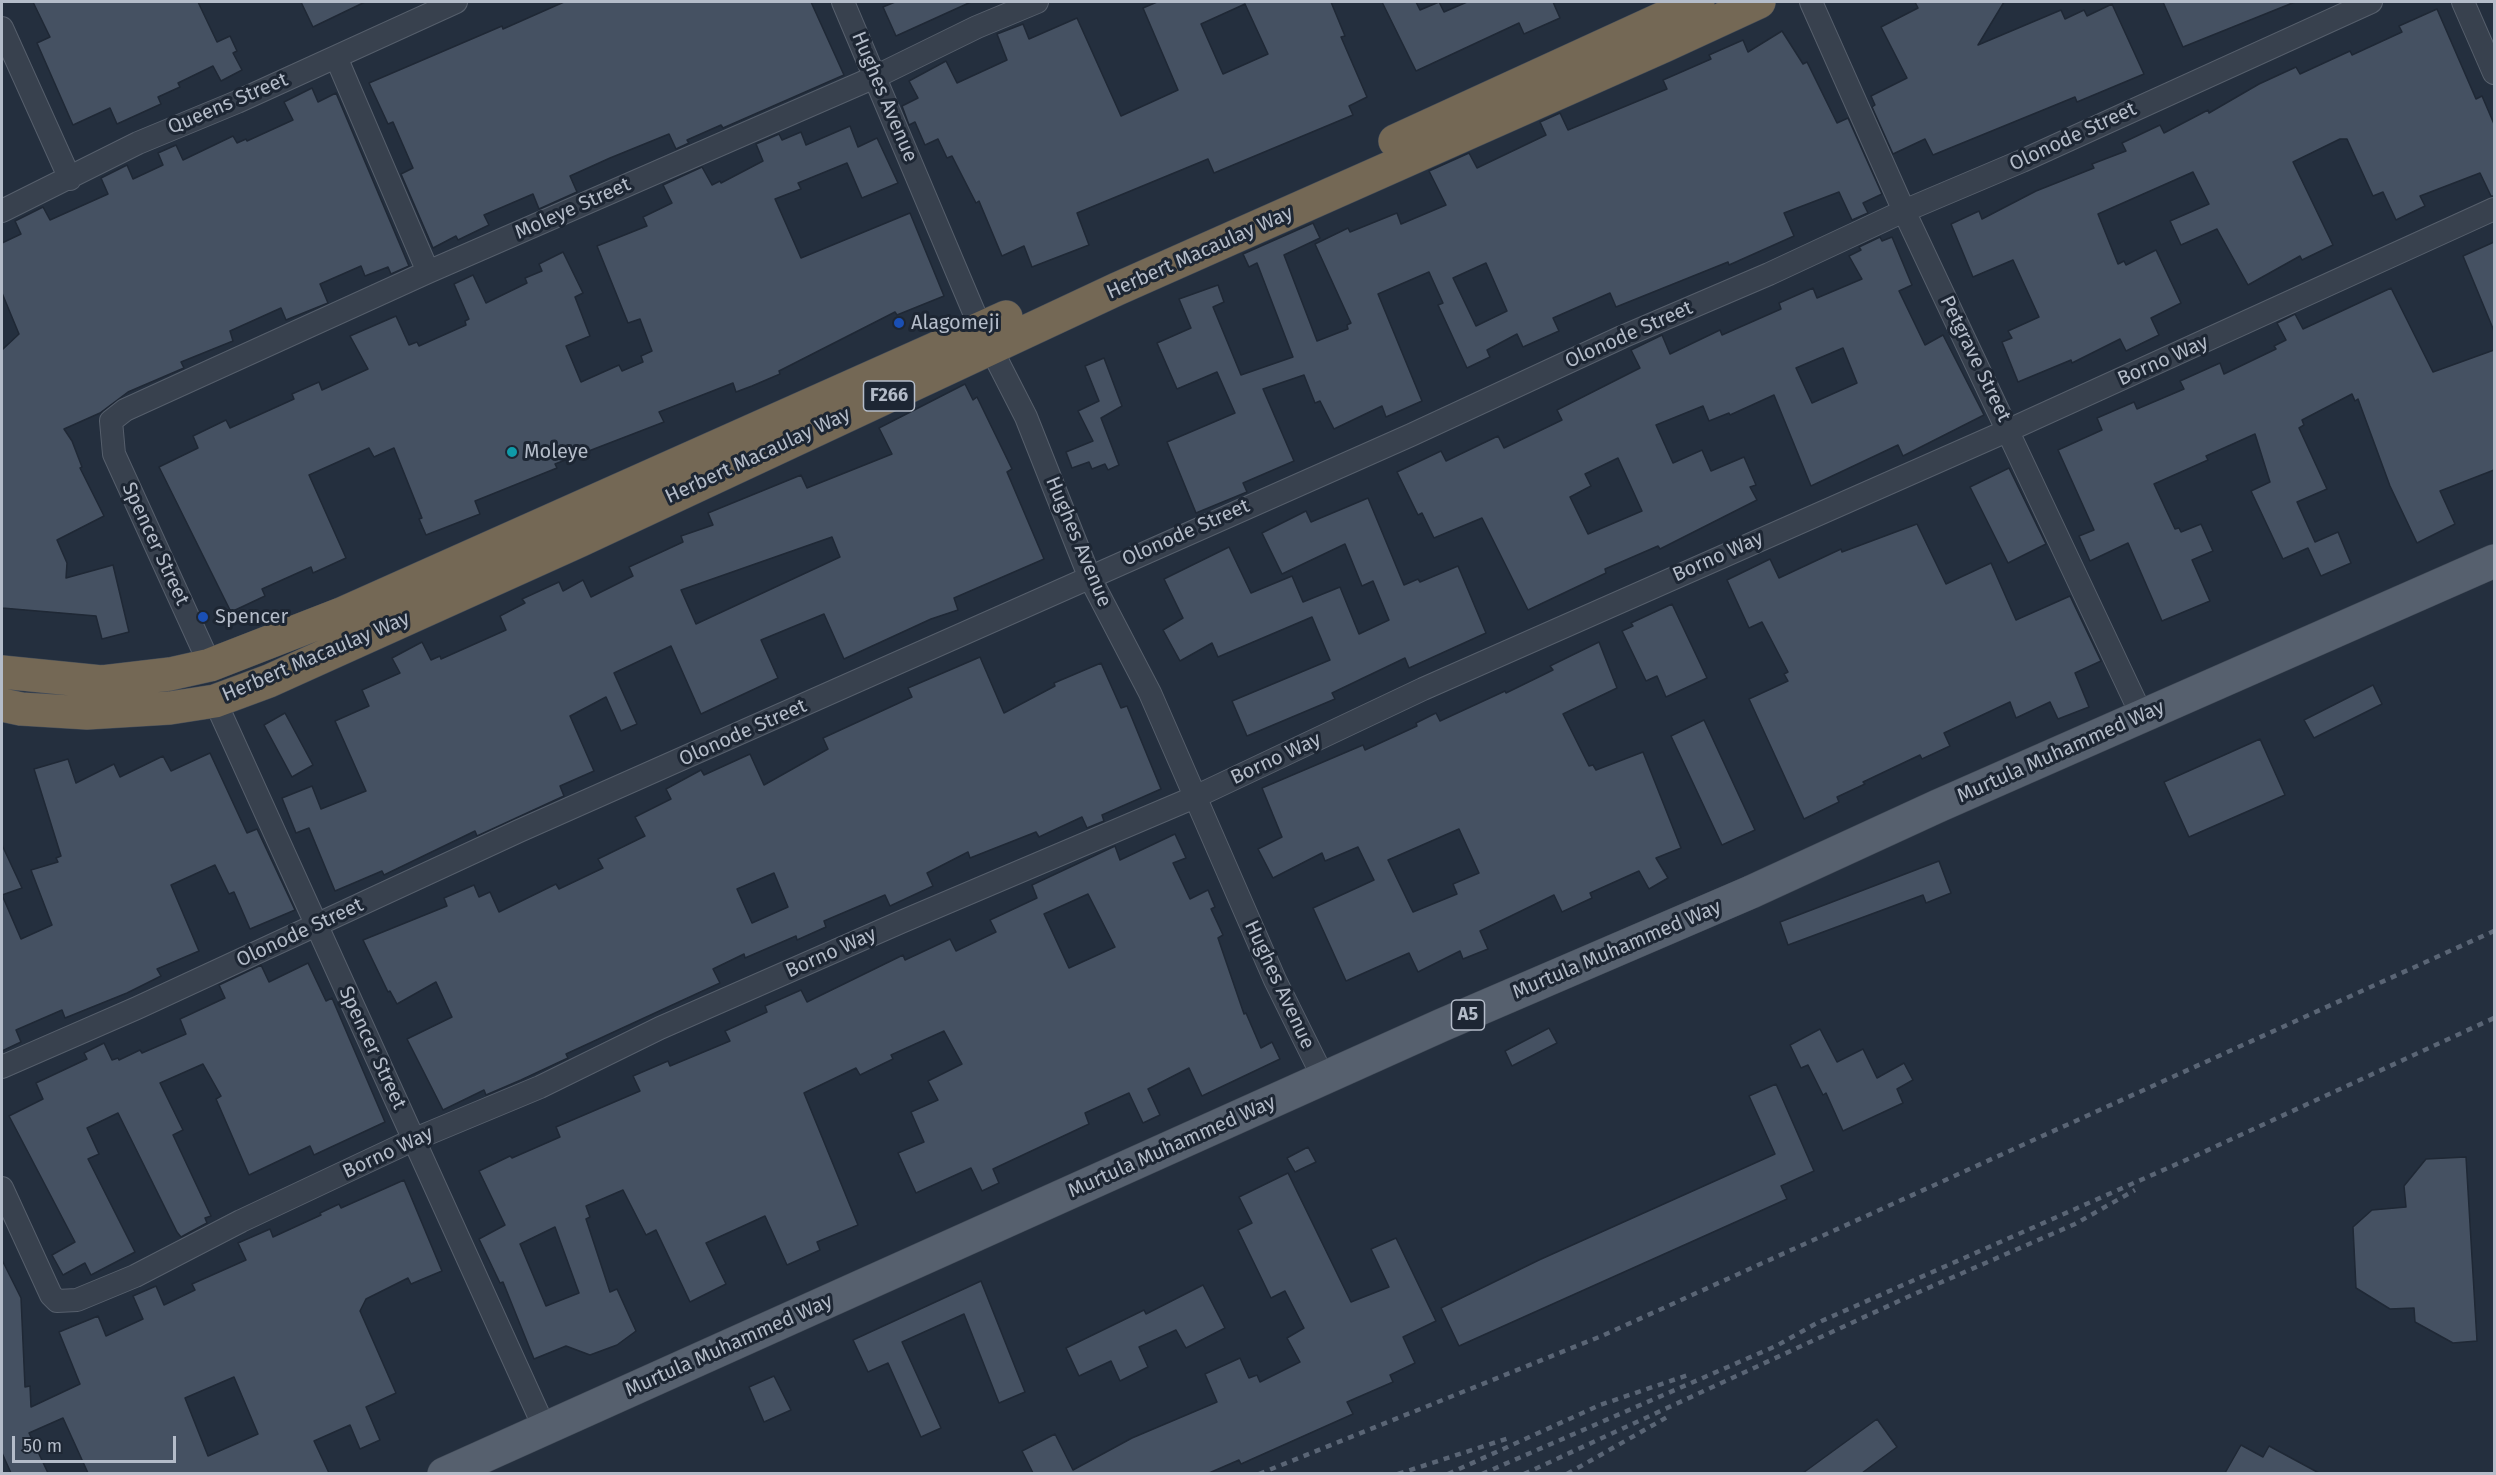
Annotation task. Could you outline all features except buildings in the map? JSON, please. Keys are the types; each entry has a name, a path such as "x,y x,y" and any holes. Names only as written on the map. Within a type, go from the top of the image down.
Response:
{"highway":[{"name":"Herbert Macaulay Way","path":"2,705 21,709 87,713 170,708 215,701 329,656 789,441 986,339 1698,2"},
{"name":"Herbert Macaulay Way","path":"2,672 102,682 170,674 210,665 341,614 986,339 1117,290 1759,2"}],"main road":[{"name":"Murtula Muhammed Way","path":"444,1473 1324,1079 1751,892 2494,561"}],"street":[{"name":"Queens Street","path":"2,211 138,143 456,2"},
{"name":"Hughes Avenue","path":"843,2 986,339 1026,417 1089,576 1150,693 1275,980 1324,1079"},
{"name":"Moleye Street","path":"111,421 125,410 428,272 875,77 1037,2"},
{"name":"Petgrave Street","path":"1811,2 1904,211 2142,716"},
{"name":"Olonode Street","path":"2,1067 137,1008 519,831 1410,435 1622,337 2022,161 2371,2"},
{"path":"2463,2 2494,74"},
{"path":"2,28 70,179"},
{"path":"336,57 428,272"},
{"name":"Borno Way","path":"2,1188 57,1301 77,1300 135,1276 241,1221 415,1139 540,1087 660,1028 1195,797 1455,675 2009,430 2494,209"},
{"name":"Spencer Street","path":"111,421 114,454 210,665"},
{"name":"Spencer Street","path":"215,701 315,926 415,1139 545,1429"}],"railway":[{"path":"1259,1474 1604,1335 2494,931"},
{"path":"1482,1474 1776,1346 1817,1323 2195,1156 2494,1018"},
{"path":"1524,1474 1912,1295 2075,1224 2135,1190"},
{"path":"1448,1474 1600,1405 1691,1374"},
{"path":"1567,1474 1669,1416"},
{"path":"1398,1474 1512,1437"}],"place":[{"name":"Alagomeji","path":"899,323"},
{"name":"Moleye","path":"512,452"},
{"name":"Spencer","path":"203,617"}]}
